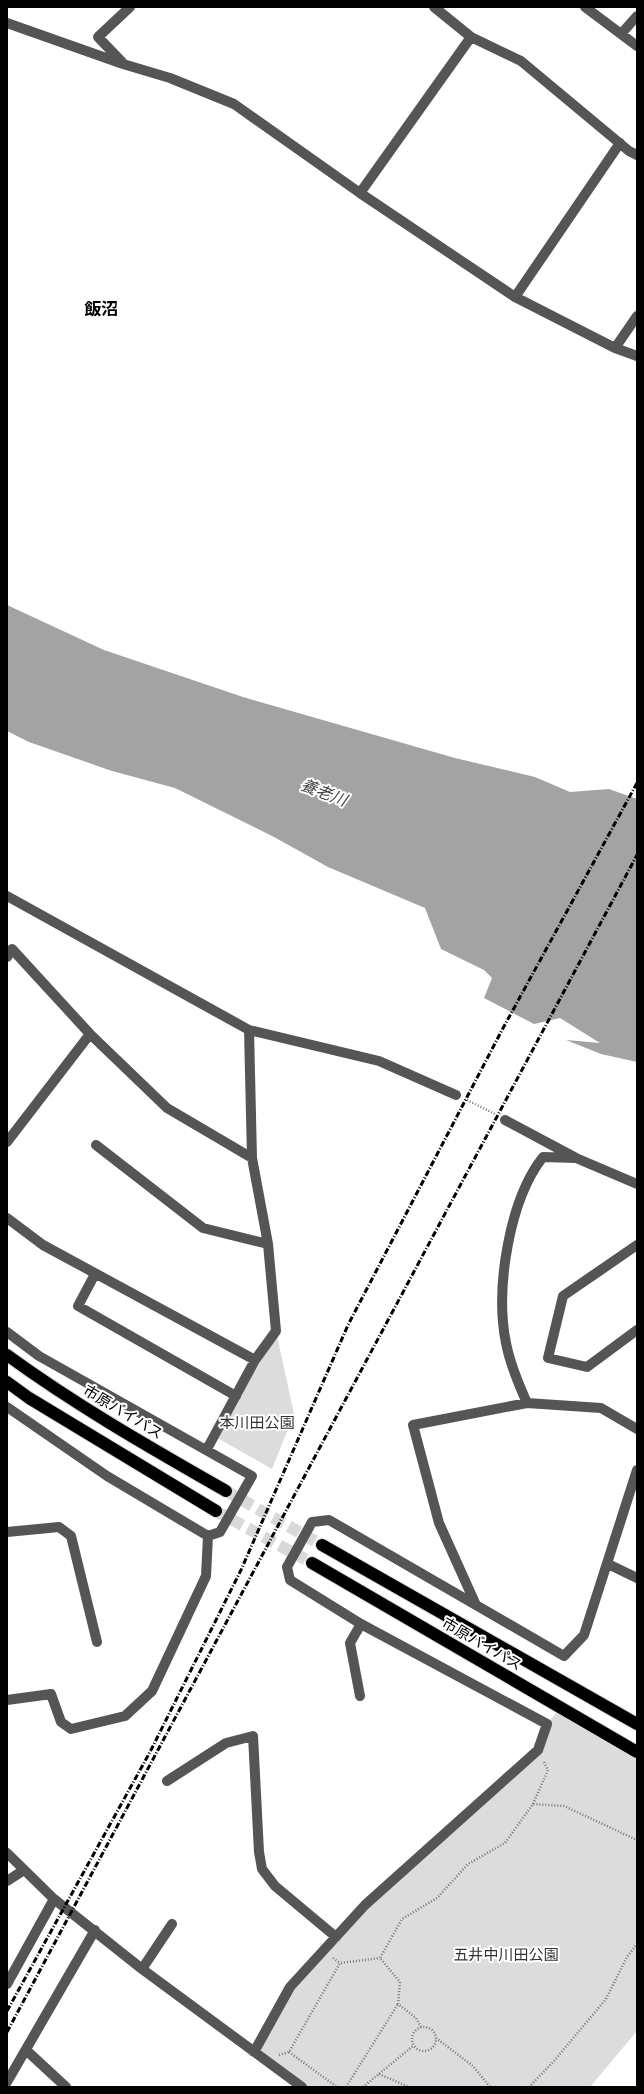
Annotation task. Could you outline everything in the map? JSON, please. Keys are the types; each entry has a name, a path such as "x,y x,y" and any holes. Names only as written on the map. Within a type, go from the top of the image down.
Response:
{"highway":[{"name":"市原バイパス","path":"7,1356 107,1422 226,1491"},
{"path":"7,1382 29,1398 216,1511"},
{"name":"市原バイパス","path":"322,1545 637,1724"},
{"name":"市原バイパス","path":"312,1563 637,1752"}],"street":[{"path":"123,64 98,37 130,7"},
{"path":"434,7 471,36 521,61 620,144 637,155"},
{"path":"585,7 637,46"},
{"path":"621,34 637,16"},
{"path":"7,22 123,64 170,78 234,104 360,193 515,297 615,348 637,356"},
{"path":"360,193 471,36"},
{"path":"515,297 620,144"},
{"path":"615,348 637,316"},
{"path":"7,896 249,1030 379,1061 456,1095"},
{"path":"7,957 12,949 90,1034 167,1108 252,1158"},
{"path":"207,1449 255,1360 276,1331 268,1244 252,1158 249,1030"},
{"path":"7,1142 90,1034"},
{"path":"502,1118 576,1158 637,1184"},
{"path":"96,1145 203,1228 268,1244"},
{"path":"527,1403 512,1369 506,1341 502,1307 509,1236 521,1194 534,1169 544,1157 576,1158"},
{"path":"7,1218 43,1245 255,1360"},
{"path":"637,1245 563,1296 548,1358 587,1367 637,1330"},
{"path":"95,1274 78,1306 236,1396"},
{"path":"7,1332 39,1356 207,1449 252,1476 220,1532 208,1536 107,1476 7,1407"},
{"path":"476,1605 439,1523 413,1425 527,1403 601,1408 637,1429"},
{"path":"254,2052 290,1987 365,1905 538,1750 547,1724 361,1624 290,1580 287,1567 312,1522 329,1520 564,1656 584,1635 637,1470"},
{"path":"7,1532 59,1527 71,1536 97,1642"},
{"path":"7,1700 51,1694 61,1722 71,1729 125,1716 152,1691 206,1576 208,1536"},
{"path":"608,1564 637,1578"},
{"path":"360,1696 350,1643 361,1624"},
{"path":"167,1781 226,1743 253,1736 259,1852 262,1868 276,1886 336,1937"},
{"path":"7,1853 54,1899 142,1969 302,2087"},
{"path":"7,1880 24,1870"},
{"path":"7,1984 54,1899"},
{"path":"142,1969 172,1924"},
{"path":"7,2082 94,1930"},
{"path":"26,2050 66,2087"}],"path":[{"path":"456,1095 502,1118"},
{"path":"380,1958 402,1919 437,1898 468,1864 505,1843 533,1804 548,1770 538,1750"},
{"path":"533,1804 564,1806 637,1840"},
{"path":"529,2087 554,2061 606,1999 627,1957 637,1944"},
{"path":"346,2087 398,2004 400,1982 380,1958"},
{"path":"264,2059 289,2052 340,1963 380,1958"},
{"path":"398,2004 416,2018 421,2027"},
{"path":"436,2038 434,2046 428,2050 420,2051 413,2046 412,2034 414,2031 421,2027 429,2028 436,2038 473,2066 490,2087"},
{"path":"363,2087 413,2046"},
{"path":"289,2052 337,2087"},
{"path":"380,2074 408,2087"}],"green space":[{"name":"本川田公園","path":"276,1331 294,1414 272,1469 214,1436"},
{"name":"五井中川田公園","path":"561,1707 637,1752 637,2031 590,2087 302,2087 254,2052 290,1987 365,1905 538,1750 547,1724"}],"water":[{"name":"養老川","path":"7,605 104,650 243,697 455,758 535,777 570,792 609,789 637,799 637,1062 601,1054 566,1040 600,1043 560,1018 534,1024 484,998 492,978 484,970 441,949 425,908 328,867 274,837 175,788 112,771 29,742 7,731"}],"tunnel":[{"path":"226,1491 322,1545"},
{"path":"216,1511 312,1563"}],"railway":[{"path":"7,2011 150,1752 241,1570 348,1325 502,1030 637,783"},
{"path":"7,2032 637,855"}],"district":[{"name":"飯沼","path":"101,309"}]}
